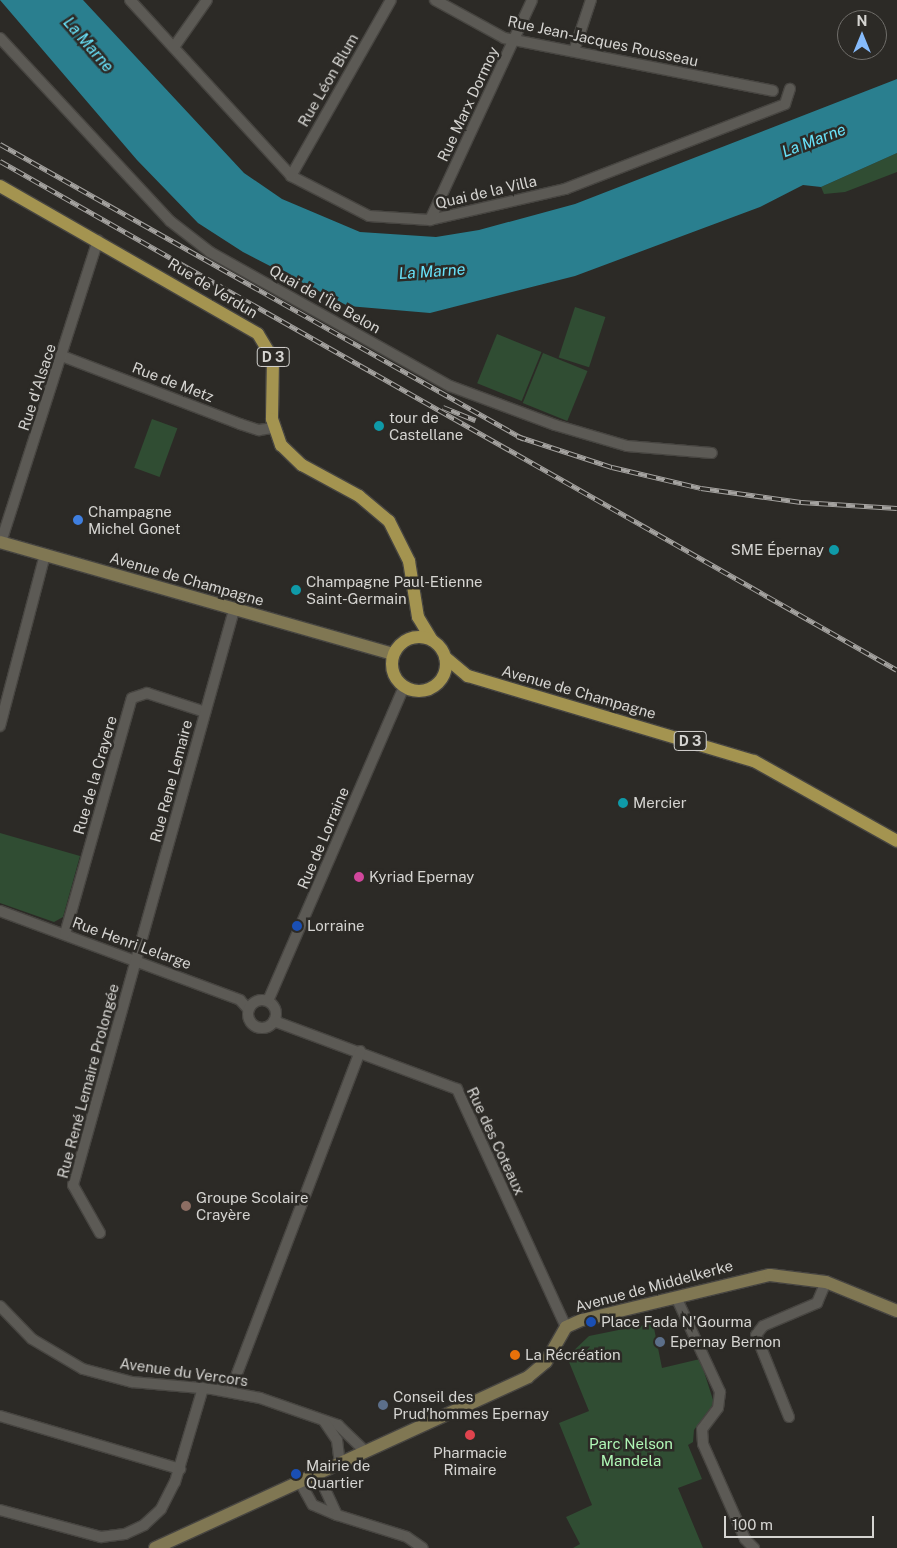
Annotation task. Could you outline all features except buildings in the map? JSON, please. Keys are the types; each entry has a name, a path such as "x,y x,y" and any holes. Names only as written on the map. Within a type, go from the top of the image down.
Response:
{"main road":[{"name":"Rue de Verdun","path":"0,186 98,240 258,334 273,359 274,428 281,445 292,457 359,496 389,521 409,560 418,617 432,640"},
{"path":"406,640 419,637 432,640 445,657 445,671 438,683 418,691 404,686 393,672 393,654 406,640 418,617"},
{"name":"Avenue de Champagne","path":"445,657 468,676 754,761 897,841"},
{"name":"Avenue de Champagne","path":"438,683 468,676"}],"street":[{"name":"Quai de la Villa","path":"130,0 291,176 369,216 430,220 565,190 785,104 790,90"},
{"path":"174,47 207,0"},
{"name":"Rue Léon Blum","path":"291,176 391,0"},
{"name":"Rue Jean-Jacques Rousseau","path":"435,0 504,38 773,91"},
{"name":"Rue Marx Dormoy","path":"430,220 532,0"},
{"path":"574,51 591,0"},
{"name":"Quai de l'Île Belon","path":"0,38 170,221 210,252 450,386 626,446 712,453"},
{"name":"Rue d'Alsace","path":"1,542 98,240"},
{"name":"Rue de Metz","path":"62,356 240,424 259,430 274,428"},
{"name":"Avenue de Champagne","path":"1,542 393,654"},
{"path":"0,726 45,555"},
{"name":"Rue Rene Lemaire","path":"137,960 234,610"},
{"name":"Rue de Lorraine","path":"268,1001 404,686"},
{"name":"Rue de la Crayere","path":"65,934 132,698 147,693 205,712"},
{"name":"Rue Henri Lelarge","path":"0,911 137,960 240,1000 249,1010"},
{"name":"Rue René Lemaire Prolongée","path":"100,1233 73,1185 137,960"},
{"path":"268,1001 276,1012 274,1020 268,1027 254,1026 249,1010 254,1002 268,1001"},
{"name":"Rue des Coteaux","path":"274,1020 457,1089 566,1327"},
{"path":"230,1392 360,1051"},
{"name":"Avenue de Middelkerke","path":"155,1548 528,1377 546,1362 566,1327 751,1278 792,1276 826,1282 897,1311"},
{"path":"789,1417 756,1335 763,1326 817,1303 826,1282"},
{"path":"676,1297 720,1392 718,1408 702,1429 703,1444 745,1539 754,1548"},
{"name":"Avenue du Vercors","path":"0,1306 32,1339 83,1369 139,1383 230,1392 324,1420 349,1432 366,1452"},
{"path":"0,1510 92,1536 116,1536 144,1525 156,1515 180,1469 203,1388"},
{"path":"0,1416 180,1469"},
{"path":"324,1420 337,1440 340,1464"},
{"path":"318,1474 337,1515"},
{"path":"300,1482 313,1505 337,1515 407,1537 423,1548"}],"green space":[{"path":"897,153 897,172 845,192 824,194 821,187"},
{"path":"575,307 605,317 589,367 559,357"},
{"path":"497,334 542,352 522,401 477,383"},
{"path":"543,353 588,371 567,421 523,403"},
{"path":"152,419 177,428 160,477 134,468"},
{"path":"0,833 80,856 63,917 54,922 0,903"},
{"name":"Parc Nelson Mandela","path":"653,1323 662,1368 700,1359 714,1403 694,1430 693,1442 688,1445 702,1479 678,1488 703,1548 573,1548 580,1544 566,1517 592,1505 559,1423 589,1411 567,1357 589,1336"}],"water":[{"name":"La Marne","path":"0,0 83,0 244,173 282,199 360,232 436,237 479,230 575,204 897,79 897,153 821,187 803,185 760,207 575,276 430,313 348,306 243,252 198,223 137,160"}],"railway":[{"path":"0,144 524,439"},
{"path":"0,161 897,670"},
{"path":"443,407 476,420"},
{"path":"517,436 612,467 701,488 801,502 897,508"}],"place":[{"name":"tour de Castellane","path":"379,426"},
{"name":"Champagne Michel Gonet","path":"78,520"},
{"name":"SME Épernay","path":"834,550"},
{"name":"Champagne Paul-Etienne Saint-Germain","path":"296,590"},
{"name":"Mercier","path":"623,803"},
{"name":"Kyriad Epernay","path":"359,877"},
{"name":"Lorraine","path":"297,926"},
{"name":"Groupe Scolaire Crayère","path":"186,1206"},
{"name":"Place Fada N'Gourma","path":"591,1322"},
{"name":"Epernay Bernon","path":"660,1342"},
{"name":"La Récréation","path":"515,1355"},
{"name":"Conseil des Prud’hommes Epernay","path":"383,1405"},
{"name":"Pharmacie Rimaire","path":"470,1435"},
{"name":"Mairie de Quartier","path":"296,1474"}]}
